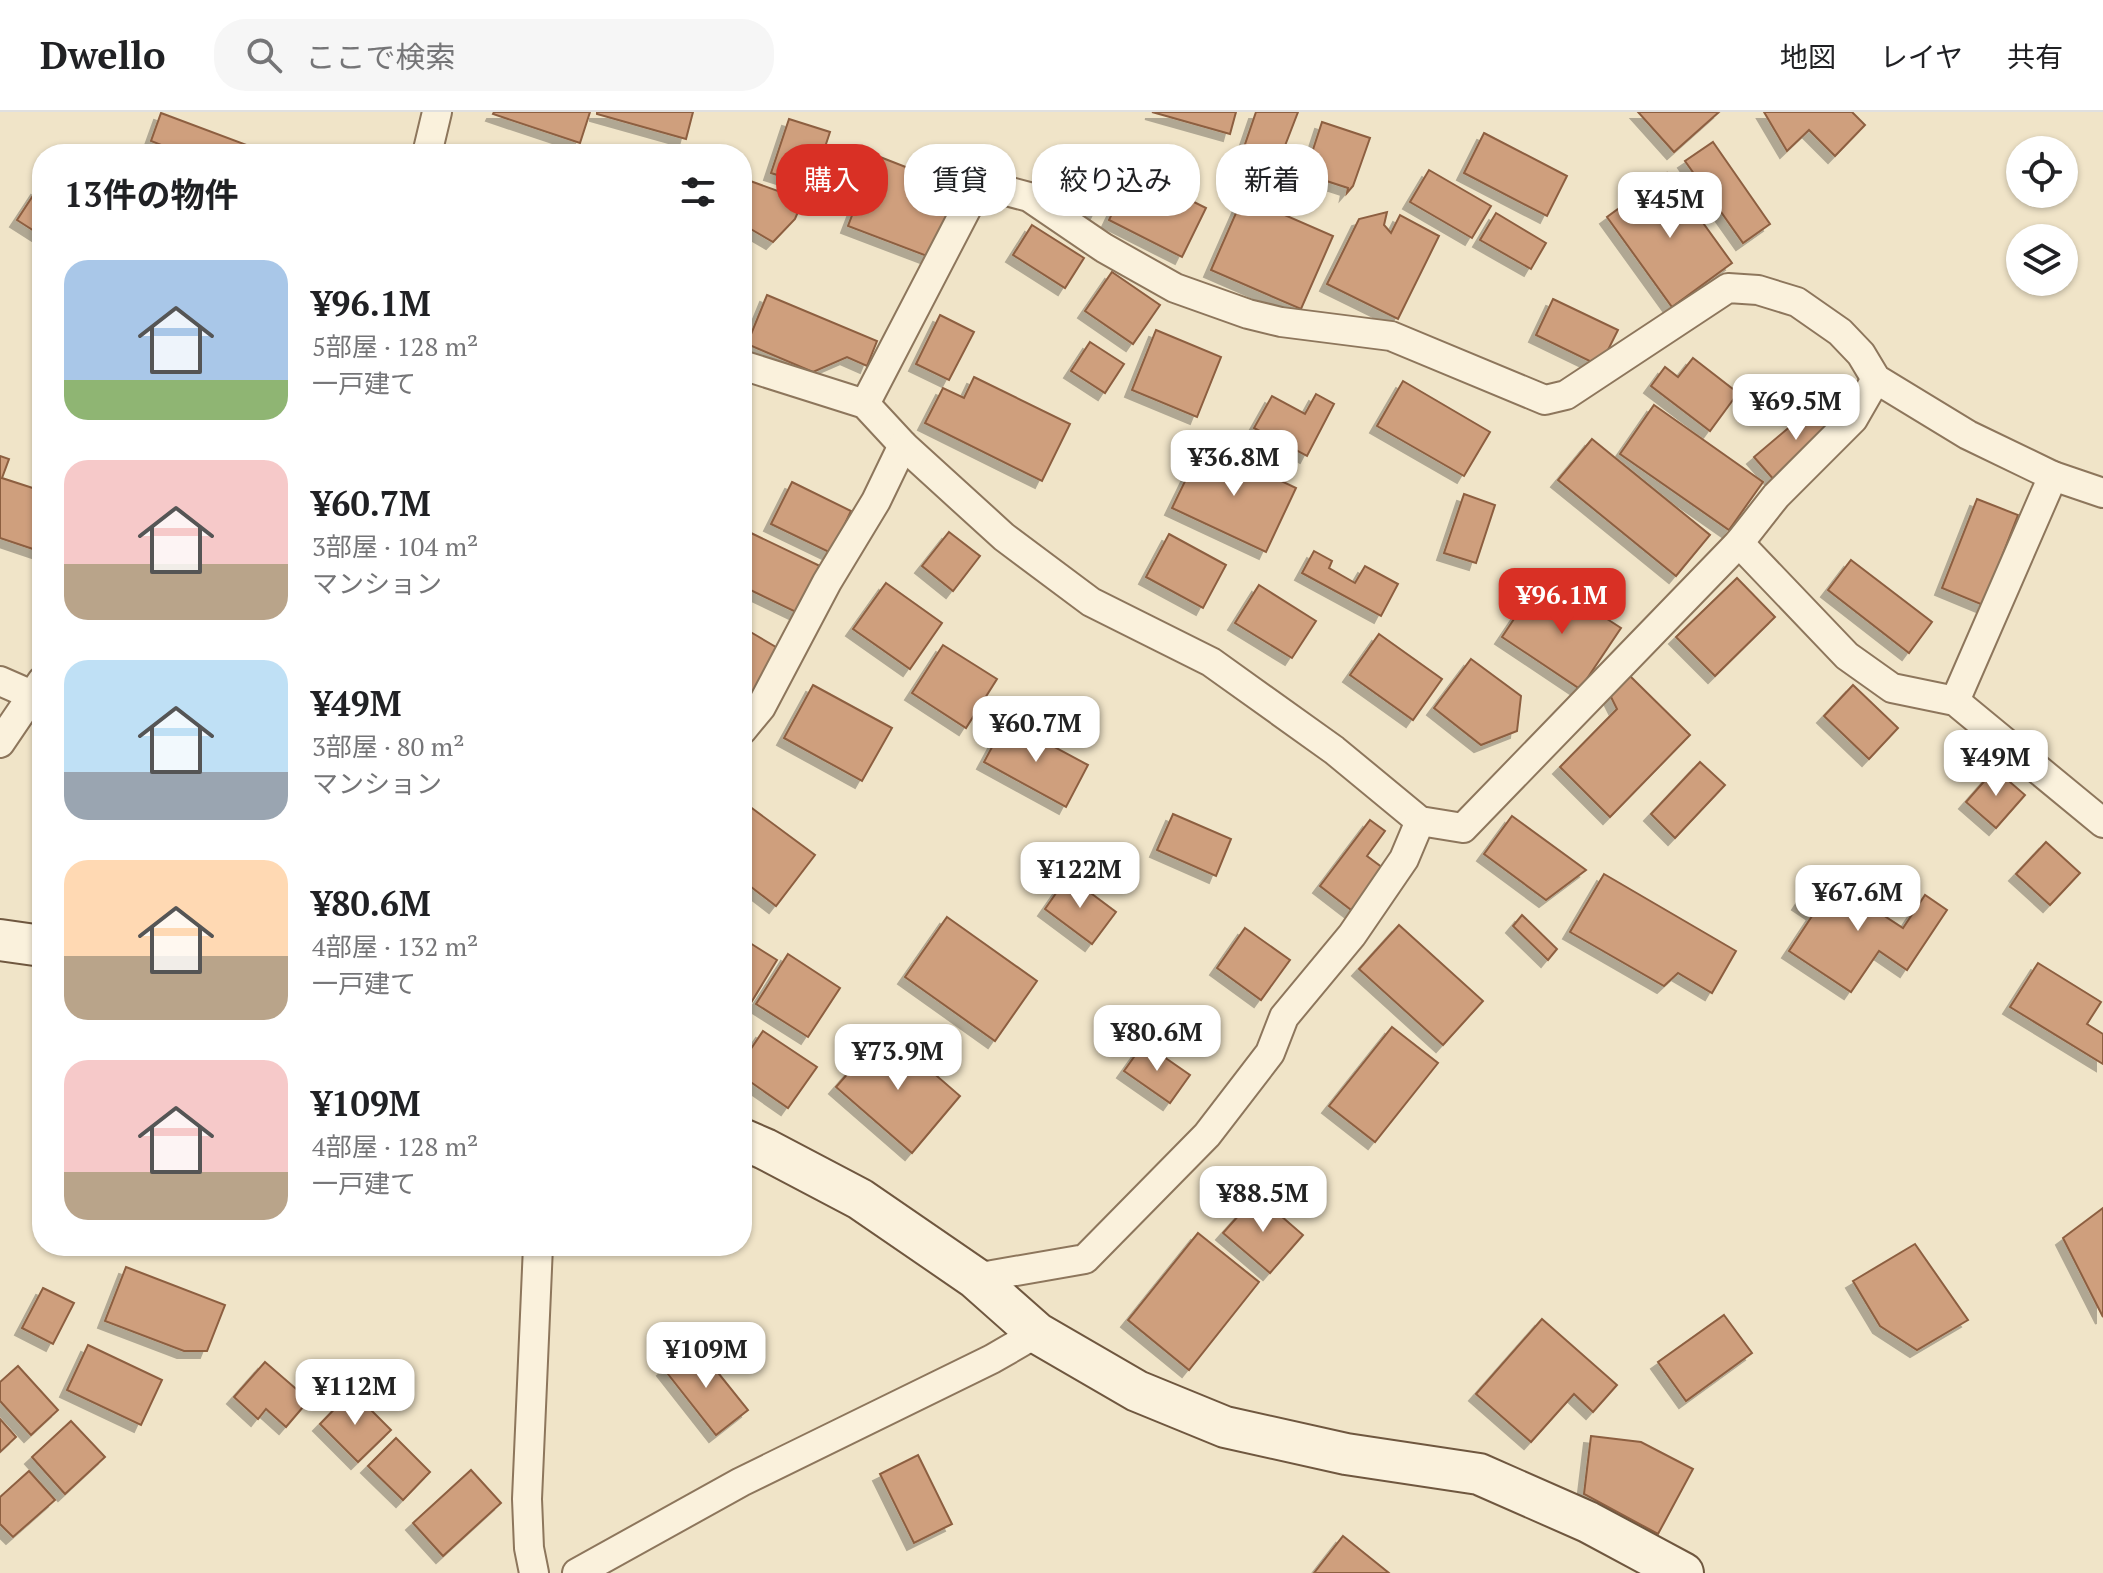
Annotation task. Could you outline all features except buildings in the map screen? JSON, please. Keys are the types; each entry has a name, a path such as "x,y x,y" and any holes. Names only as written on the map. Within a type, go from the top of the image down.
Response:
{"street":[{"path":"429,144 437,112"},
{"path":"865,404 972,198 995,188 1029,197 1104,248 1175,288 1248,314 1281,322 1391,336 1545,400 1566,395 1728,288 1758,290 1797,302 1840,332 1861,354 1876,379 1968,435 2053,476 2103,493"},
{"path":"752,368 865,404 903,445 1004,537 1091,602 1211,662 1334,750 1420,821 1463,828 1739,543 1776,496 1853,419 1876,379"},
{"path":"752,718 761,707 827,582 876,501 903,445"},
{"path":"1955,701 2053,476"},
{"path":"1739,543 1847,656 1892,688 1955,701 2103,823"},
{"path":"0,681 32,687"},
{"path":"0,743 32,695"},
{"path":"975,1278 1085,1259 1207,1135 1270,1053 1284,1017 1352,935 1396,872 1420,821"},
{"path":"0,940 32,945"},
{"path":"752,1143 860,1199 975,1278 1037,1333 1137,1391 1225,1427 1346,1454 1479,1474 1588,1522 1683,1573"},
{"path":"534,1573 529,1548 527,1499 538,1256"},
{"path":"577,1573 741,1482 992,1359 1037,1333"}]}
